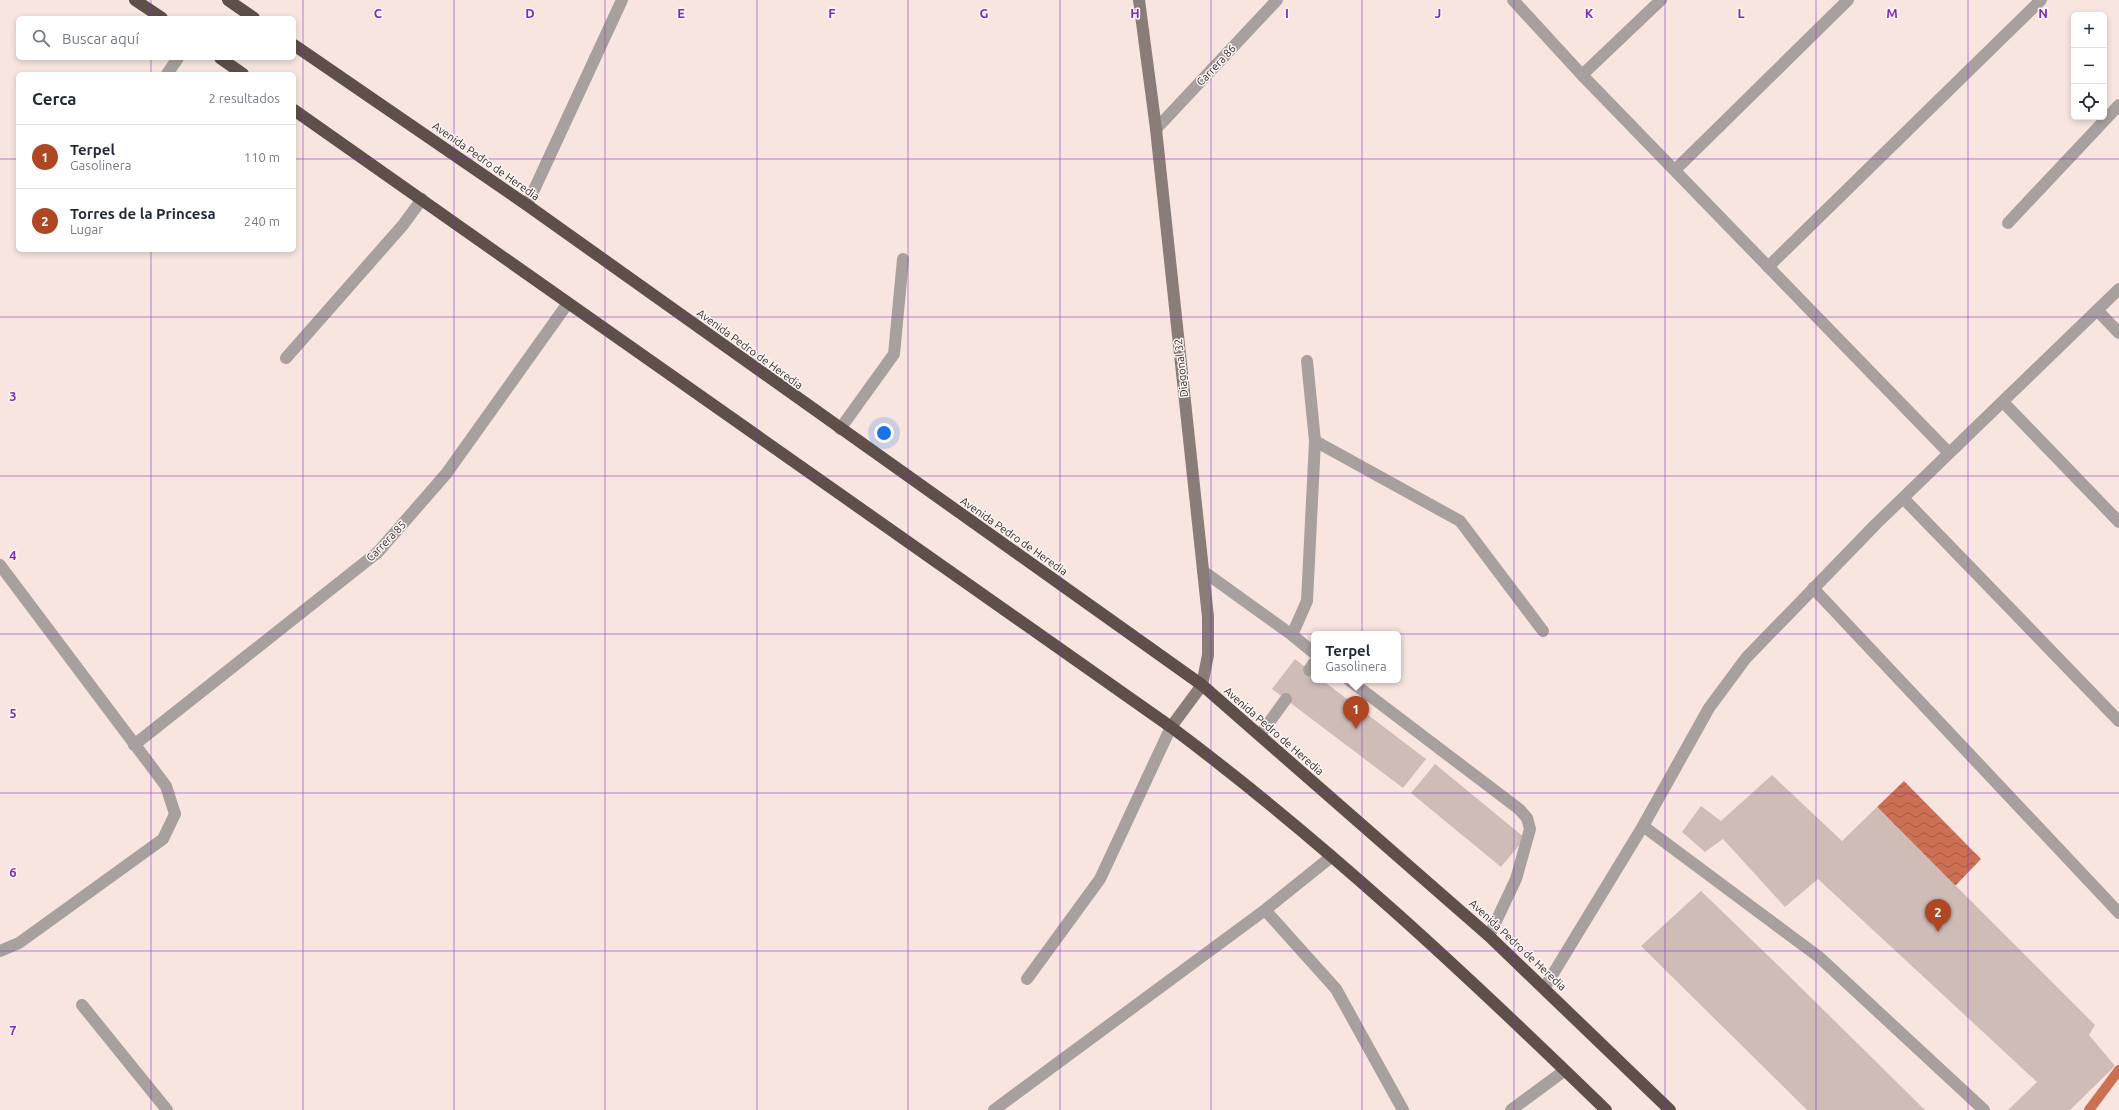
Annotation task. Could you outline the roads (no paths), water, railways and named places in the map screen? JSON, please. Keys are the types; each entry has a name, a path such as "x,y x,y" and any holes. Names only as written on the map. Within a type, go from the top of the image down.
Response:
{"highway":[{"path":"135,0 159,16"},
{"path":"228,0 251,16"},
{"name":"Avenida Pedro de Heredia","path":"296,46 527,205 1202,685 1489,936 1544,987 1670,1110"},
{"path":"223,60 240,72"},
{"path":"296,111 1156,718 1171,727 1225,767 1461,970 1603,1109"}],"street":[{"path":"527,205 622,0"},
{"name":"Diagonal 32","path":"1139,0 1156,129 1208,617 1208,655 1202,685 1171,727"},
{"name":"Carrera 86","path":"1156,129 1276,0"},
{"path":"1512,0 1582,75 1676,170 1949,453"},
{"path":"1582,75 1661,0"},
{"path":"1676,170 1848,0"},
{"path":"1768,267 2041,0"},
{"path":"168,72 177,60"},
{"path":"2008,223 2119,105"},
{"path":"286,358 403,225 422,199"},
{"path":"840,429 894,354 903,259"},
{"path":"1544,987 1643,826 1709,708 1746,658 1813,588 1949,453 2119,289"},
{"name":"Carrera 85","path":"134,745 378,552 446,474 568,302"},
{"path":"2097,310 2119,333"},
{"path":"1292,635 1307,601 1315,441 1307,361"},
{"path":"2003,402 2119,522"},
{"path":"1315,441 1460,521 1543,631"},
{"path":"1904,498 2119,721"},
{"path":"0,565 166,786 175,814 163,839 19,944 0,951"},
{"path":"1203,571 1292,635 1311,651"},
{"path":"1813,588 2119,913"},
{"path":"1353,683 1519,809 1527,818 1530,829 1524,856 1516,879 1489,936"},
{"path":"1260,735 1286,699"},
{"path":"1027,979 1100,879 1171,727"},
{"path":"1643,826 1819,957 1984,1110"},
{"path":"994,1110 1265,910 1331,857"},
{"path":"1265,910 1336,989 1403,1110"},
{"path":"82,1005 167,1110"},
{"path":"1511,1110 1564,1071"}],"water":[{"path":"1904,781 1981,859 1955,886 1877,807"}],"waterway":[{"path":"2089,1110 2119,1070"}],"place":[{"name":"Terpel","path":"1356,729"},
{"name":"Torres de la Princesa","path":"1938,932"}]}
